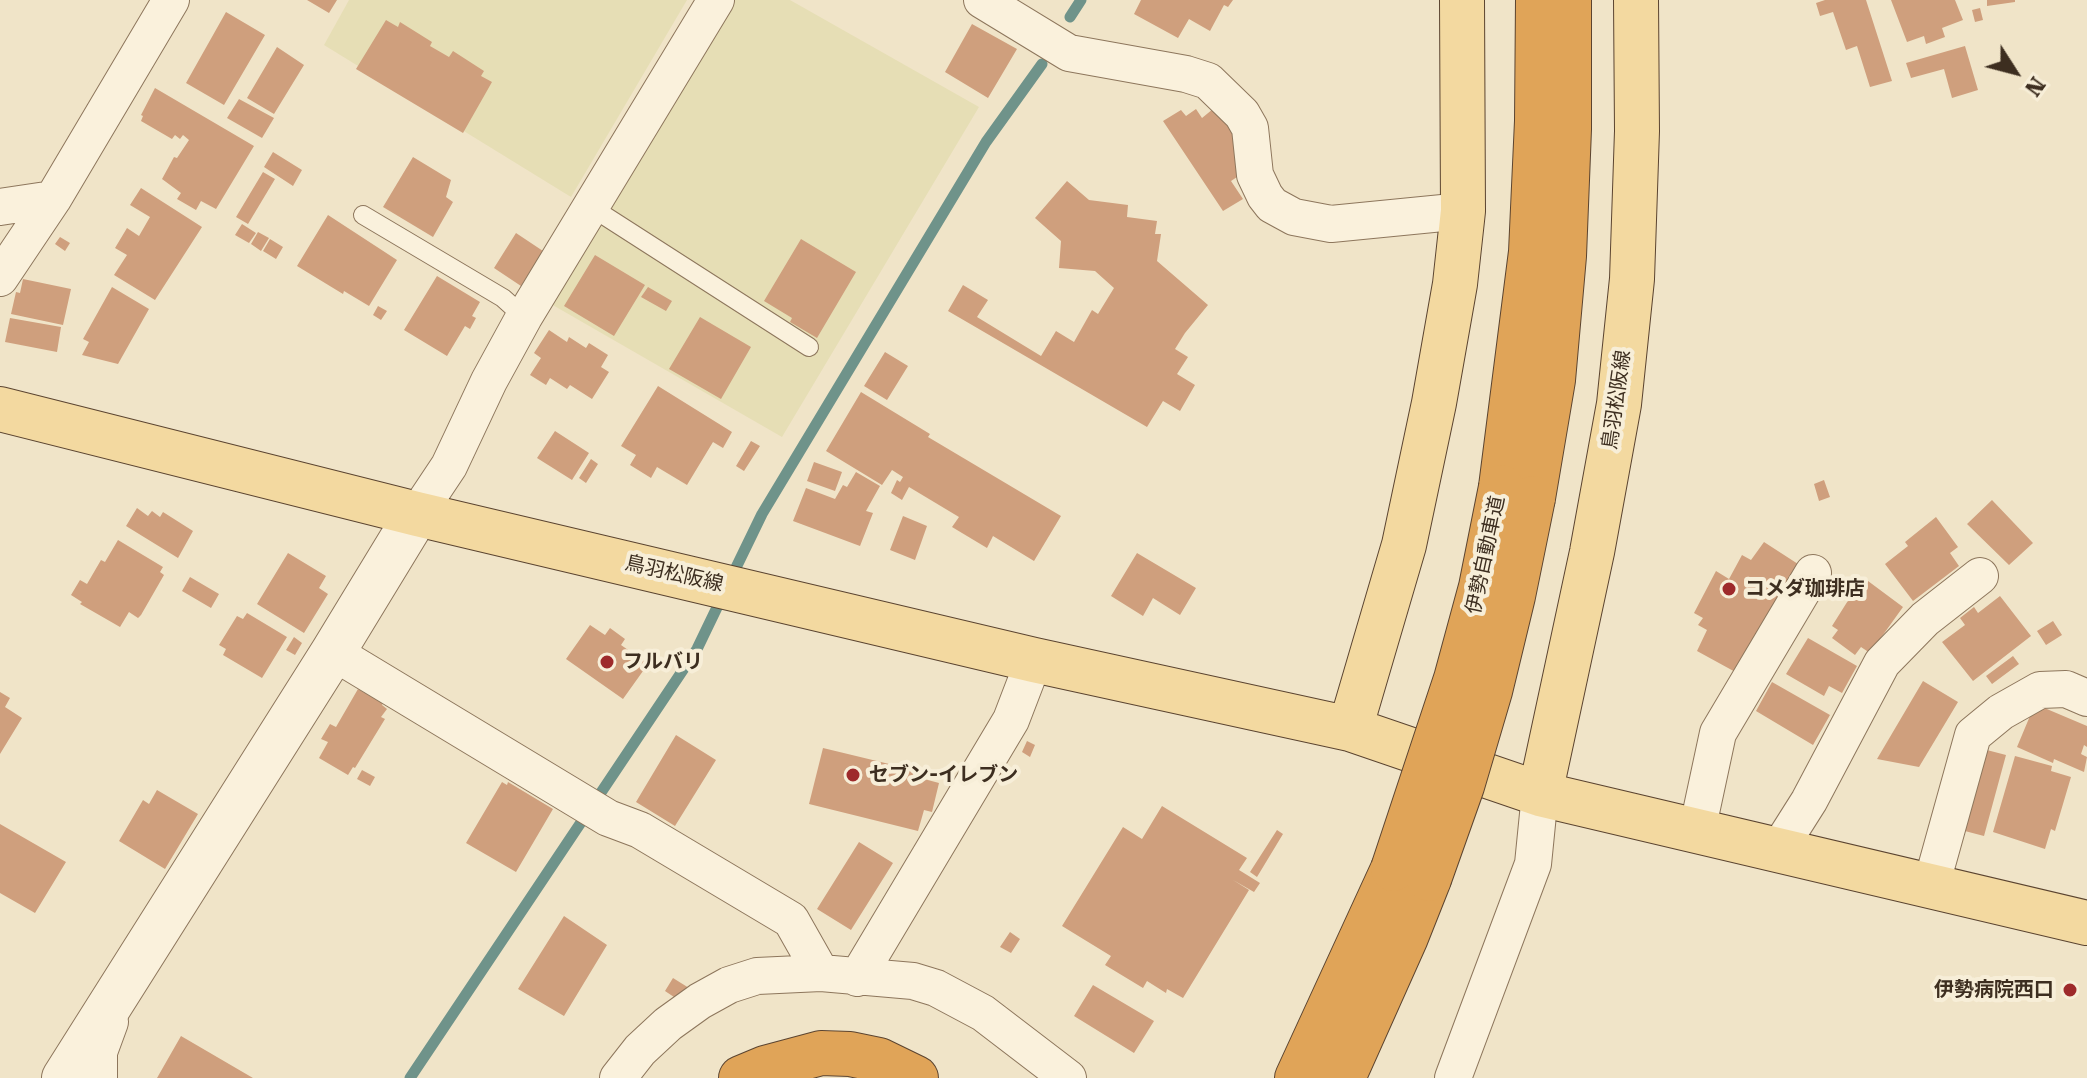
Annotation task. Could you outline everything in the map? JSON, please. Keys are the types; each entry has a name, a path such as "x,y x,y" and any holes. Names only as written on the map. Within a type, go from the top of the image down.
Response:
{"highway":[{"name":"伊勢自動車道","path":"1517,492 1537,121 1538,0"},
{"name":"伊勢自動車道","path":"1343,1078 1389,977 1456,679 1481,587 1517,492 1553,380 1564,256 1569,129 1569,0"},
{"name":"伊勢自動車道","path":"1297,1078 1411,874"},
{"path":"741,1078 821,1053 850,1054 879,1060 916,1078"}],"main road":[{"path":"1350,729 1404,545 1455,284 1463,211 1462,0"},
{"name":"鳥羽松阪線","path":"1540,794 1592,552 1619,404 1632,279 1637,131 1636,0"},
{"name":"鳥羽松阪線","path":"0,409 417,514 1034,660 1350,729 1540,794 2087,923"}],"street":[{"path":"0,278 53,199 171,0"},
{"path":"64,1078 449,466 489,381 524,317 716,0"},
{"path":"982,0 1069,53 1186,74 1208,81 1242,114 1250,128 1255,175 1265,196 1272,205 1294,217 1345,223 1463,211"},
{"path":"0,207 53,199"},
{"path":"1697,831 1718,733 1813,573"},
{"path":"1778,850 1809,801 1882,663 1925,619 1980,576"},
{"path":"333,652 608,818 640,830 791,920 821,973"},
{"path":"857,978 1011,720 1034,660"},
{"path":"1931,886 1973,735 2001,712 2040,690 2066,689 2087,698"},
{"path":"1453,1078 1533,864 1540,794"},
{"path":"618,1078 640,1050 668,1024 729,985 757,976 821,973 913,981 957,997 983,1013 1068,1078"},
{"path":"99,1078 99,1052 117,994"}],"lane":[{"path":"591,207 809,347"},
{"path":"363,215 503,298 524,317"}],"shaded area":[{"path":"349,0 687,0 571,197 324,45"},
{"path":"727,0 790,0 979,107 782,437 551,304"}],"building":[{"path":"307,0 337,0 329,13"},
{"path":"1141,0 1233,0 1228,7 1224,5 1210,31 1189,19 1178,38 1134,14"},
{"path":"1825,0 1866,0 1892,81 1870,87 1857,46 1846,50 1833,12 1820,16 1816,3"},
{"path":"1891,0 1955,0 1963,20 1942,28 1945,37 1926,44 1924,36 1907,42"},
{"path":"1987,0 2015,0 2015,2 1987,6"},
{"path":"1980,8 1983,20 1975,22 1972,10"},
{"path":"226,12 265,35 224,105 186,83"},
{"path":"386,20 398,27 400,22 449,57 453,51 484,71 481,76 492,82 463,133 356,69"},
{"path":"972,24 1017,49 988,98 945,72"},
{"path":"1965,46 1978,90 1952,98 1944,69 1911,78 1906,63"},
{"path":"277,47 304,65 274,114 247,98"},
{"path":"155,88 254,146 216,209 201,201 196,210 177,199 181,193 162,179 174,157 177,158 189,140 183,135 180,139 175,135 172,139 141,121"},
{"path":"239,99 274,118 262,138 227,118"},
{"path":"1196,109 1202,118 1213,109 1229,125 1242,165 1236,169 1240,175 1231,181 1243,199 1223,211 1163,121 1181,110 1186,116"},
{"path":"273,152 302,170 293,186 264,167"},
{"path":"413,157 451,180 446,197 453,202 433,237 383,207"},
{"path":"263,172 275,179 248,224 236,217"},
{"path":"1067,181 1089,200 1128,205 1127,217 1157,221 1155,234 1161,234 1157,261 1208,305 1175,349 1188,357 1177,374 1195,385 1180,411 1163,401 1147,427 948,311 963,285 988,300 977,317 1041,356 1056,331 1074,342 1092,310 1098,314 1114,288 1095,271 1059,268 1061,241 1035,218"},
{"path":"141,188 202,227 155,300 114,275 127,255 115,248 127,228 139,236 150,217 130,205"},
{"path":"328,215 397,260 369,306 297,266"},
{"path":"242,224 256,233 249,243 235,235"},
{"path":"258,232 269,238 261,251 251,244"},
{"path":"516,233 543,251 521,286 494,268"},
{"path":"60,237 70,243 65,251 55,244"},
{"path":"270,239 283,247 276,259 263,251"},
{"path":"801,239 856,272 817,338 764,301"},
{"path":"595,255 645,285 614,336 564,306"},
{"path":"437,276 480,302 472,316 476,318 470,329 465,326 447,356 404,330"},
{"path":"23,279 71,289 63,325 11,314 16,292 20,293"},
{"path":"112,287 149,309 118,364 82,355 89,342 83,339"},
{"path":"648,287 672,301 666,311 641,297"},
{"path":"378,306 387,311 381,320 373,315"},
{"path":"700,317 751,347 721,399 669,369"},
{"path":"10,318 61,327 57,352 5,342"},
{"path":"549,330 567,342 569,337 586,348 589,343 608,355 601,367 609,372 592,399 570,385 567,389 550,378 546,385 530,375 541,358 534,353"},
{"path":"885,352 908,366 887,400 864,386"},
{"path":"658,386 732,432 723,448 713,442 687,485 657,467 651,478 630,465 636,455 621,446"},
{"path":"861,392 930,434 928,437 1061,516 1034,561 993,536 987,548 952,527 959,517 909,487 902,500 891,493 897,480 900,482 903,477 892,470 882,485 826,451"},
{"path":"555,431 589,453 572,480 537,458"},
{"path":"751,441 760,446 744,471 736,466"},
{"path":"591,459 598,464 586,483 579,478"},
{"path":"814,462 842,472 835,491 807,481"},
{"path":"856,472 880,486 866,511 873,513 860,546 793,521 806,488 835,499"},
{"path":"1824,480 1830,497 1819,501 1814,484"},
{"path":"1992,500 2033,543 2009,565 1967,524"},
{"path":"137,508 148,516 152,511 160,517 163,512 193,531 178,558 126,526"},
{"path":"903,516 927,526 915,560 890,550"},
{"path":"1936,517 1958,547 1950,553 1959,566 1913,601 1885,564 1908,546 1905,542"},
{"path":"118,540 163,567 160,572 164,575 141,615 138,618 129,612 120,627 80,604 82,602 71,595 80,580 87,584"},
{"path":"1764,542 1798,564 1739,674 1697,651 1707,630 1698,625 1703,618 1694,613 1716,571 1729,579 1742,555 1751,560"},
{"path":"288,553 326,576 319,588 328,594 304,633 257,604"},
{"path":"1137,553 1196,588 1180,615 1153,598 1143,616 1111,596"},
{"path":"190,577 219,594 211,608 182,591"},
{"path":"1861,580 1866,584 1868,581 1903,607 1870,653 1861,647 1855,655 1832,638 1838,630 1832,626"},
{"path":"2000,596 2031,636 1973,681 1942,642 1965,625 1960,618 1974,607 1978,613"},
{"path":"247,613 287,637 262,678 223,655 226,649 219,645 237,616 243,619"},
{"path":"2053,621 2062,635 2046,645 2037,631"},
{"name":"フルバリ","path":"590,625 605,635 610,628 625,639 621,645 648,664 623,699 566,659"},
{"path":"294,637 302,643 295,655 286,650"},
{"path":"1808,638 1857,666 1842,693 1829,686 1824,696 1786,674"},
{"path":"2013,656 2019,664 1992,684 1986,676"},
{"path":"1923,681 1958,702 1919,767 1877,759"},
{"path":"1772,682 1830,715 1813,745 1756,711"},
{"path":"358,689 372,697 375,692 385,699 382,705 387,709 381,717 385,719 348,775 319,758 328,742 321,739 330,724 336,727"},
{"path":"0,692 10,698 5,707 22,718 0,754"},
{"path":"2035,704 2087,726 2087,747 2084,745 2081,754 2087,757 2084,772 2054,759 2053,763 2017,747"},
{"path":"676,735 716,760 675,826 636,802"},
{"path":"1027,741 1035,745 1030,757 1022,752"},
{"path":"823,748 914,770 913,776 939,783 932,812 924,810 918,831 809,804"},
{"path":"1983,749 2006,755 1984,836 1961,830"},
{"path":"2015,756 2052,766 2051,771 2071,777 2055,831 2051,829 2045,849 1993,832"},
{"path":"362,770 375,777 370,786 357,779"},
{"path":"502,782 507,785 508,782 553,809 516,872 466,843"},
{"path":"157,790 198,814 165,869 119,841 143,800 149,804"},
{"path":"1162,806 1247,858 1239,870 1260,883 1254,892 1233,880 1249,890 1183,998 1167,989 1166,993 1147,981 1143,988 1105,965 1111,956 1062,926 1123,827 1142,839"},
{"path":"0,824 66,862 35,913 0,893"},
{"path":"1277,830 1283,834 1257,877 1250,872"},
{"path":"859,842 893,863 851,930 817,909"},
{"path":"564,916 607,945 564,1016 518,989"},
{"path":"1010,932 1020,939 1011,953 1000,947"},
{"path":"673,978 689,988 680,1001 665,991"},
{"path":"1093,985 1154,1021 1134,1053 1074,1016"},
{"path":"181,1036 253,1078 157,1078"}],"waterway":[{"path":"1070,17 1081,0"},
{"path":"730,580 762,514 986,142 1042,64"},
{"path":"410,1078 697,649 723,595"}],"place":[{"name":"コメダ珈琲店","path":"1729,589"},
{"name":"フルバリ","path":"607,662"},
{"name":"セブン-イレブン","path":"853,775"},
{"name":"伊勢病院西口","path":"2070,990"}]}
